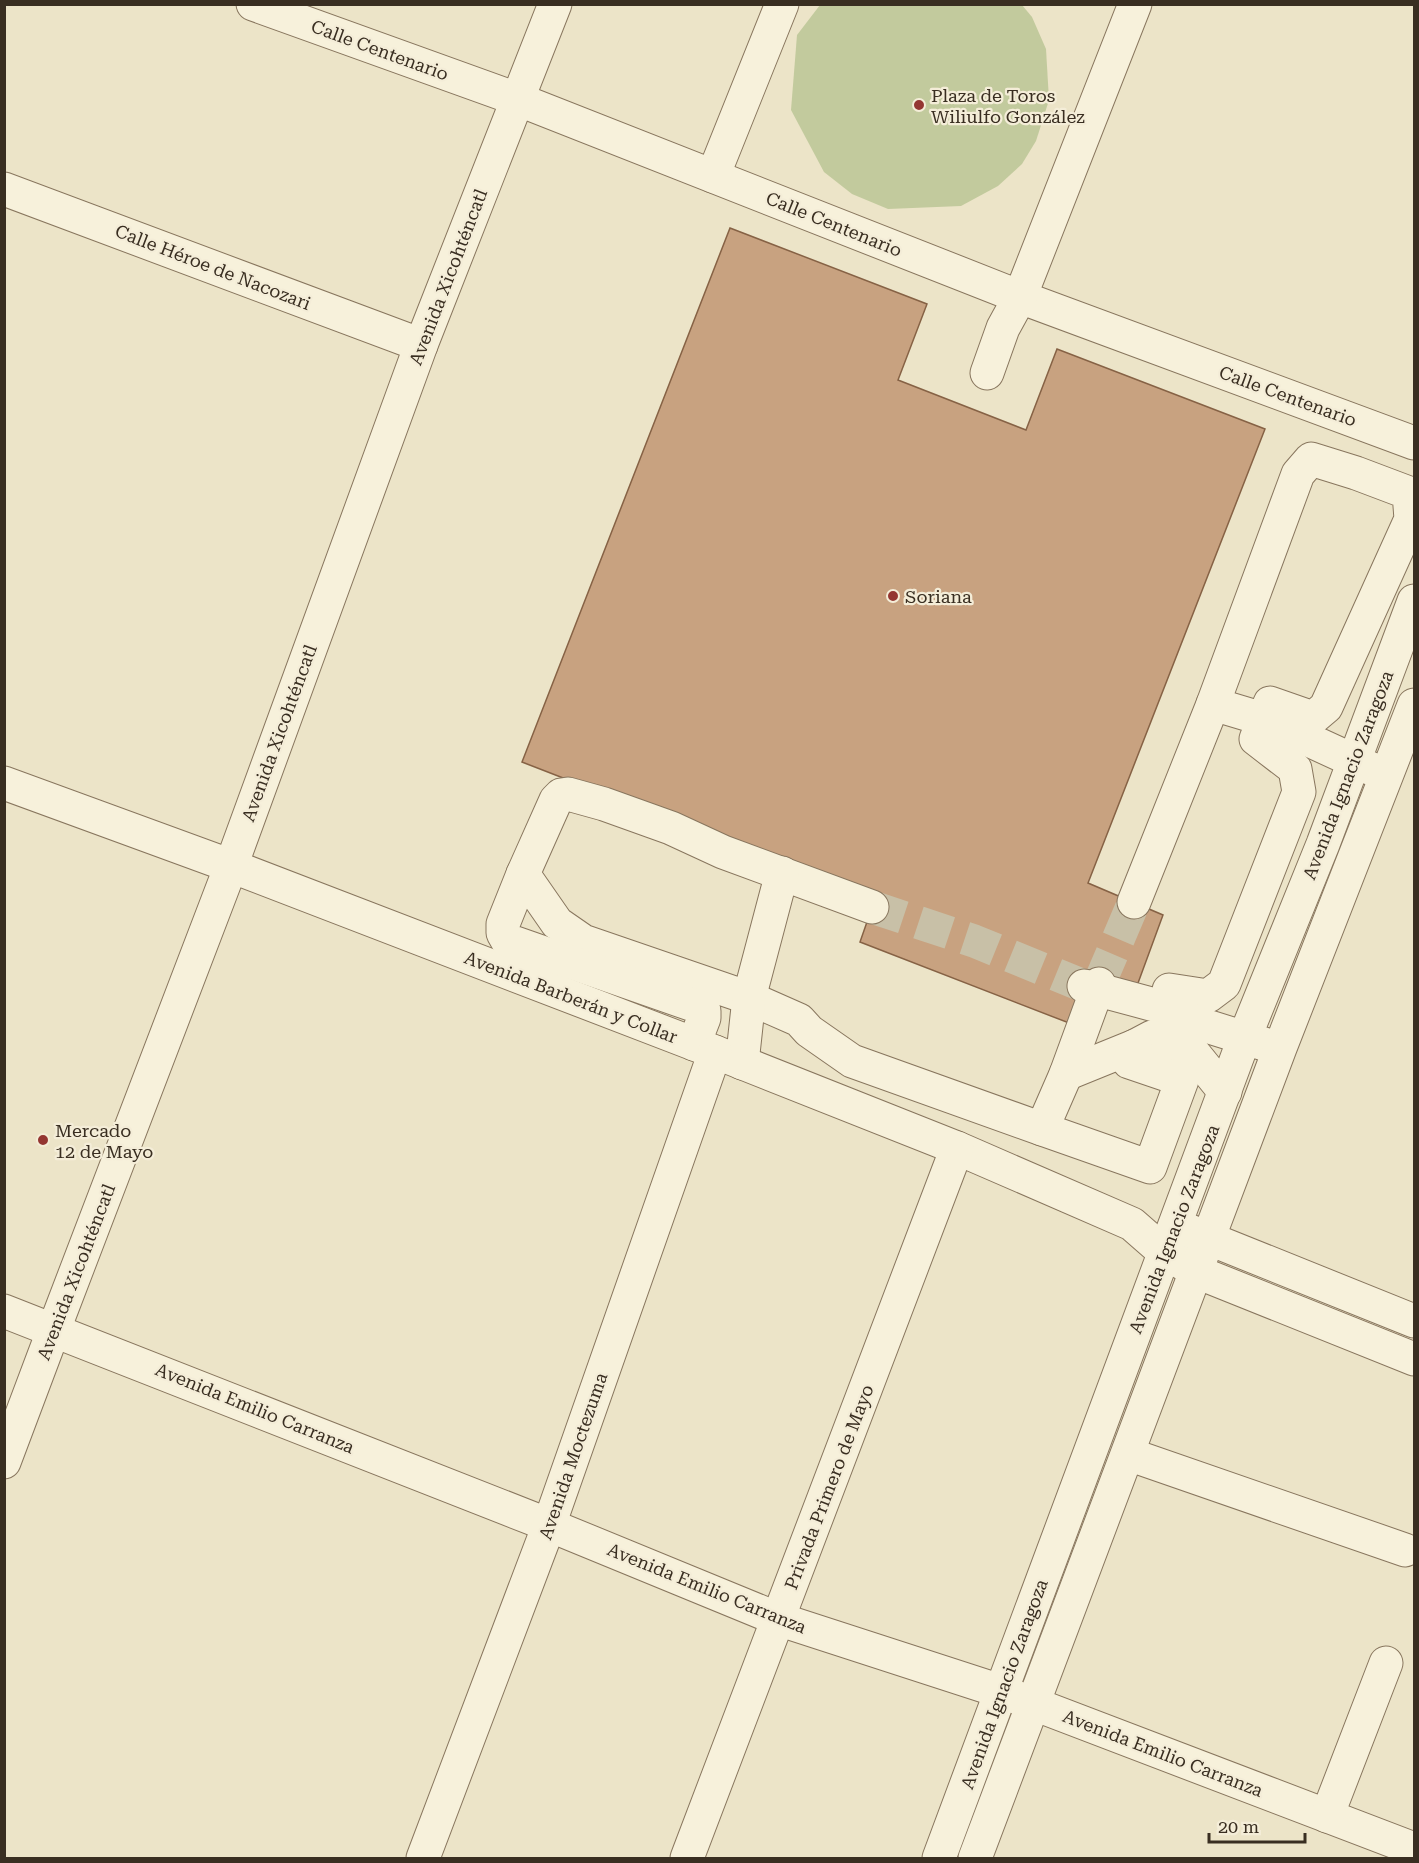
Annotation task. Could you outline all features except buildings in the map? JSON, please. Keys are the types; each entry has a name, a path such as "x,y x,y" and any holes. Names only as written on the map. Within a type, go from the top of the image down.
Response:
{"street":[{"name":"Calle Centenario","path":"253,4 518,99 1020,297 1414,443"},
{"name":"Avenida Xicohténcatl","path":"4,1462 231,866 421,345 555,4"},
{"path":"713,176 782,4"},
{"path":"987,373 1003,328 1020,297 1135,4"},
{"name":"Calle Héroe de Nacozari","path":"4,189 421,345"},
{"path":"1134,903 1213,704 1298,474 1311,459 1409,493 1411,519 1326,707 1313,718 1263,721"},
{"name":"Avenida Ignacio Zaragoza","path":"941,1853 1244,1040 1323,844 1414,601"},
{"path":"1213,704 1263,721 1354,760 1386,777"},
{"name":"Avenida Ignacio Zaragoza","path":"975,1858 1280,1048 1414,705"},
{"path":"1066,1074 1208,996 1224,984 1299,792 1295,770 1263,721"},
{"name":"Avenida Barberán y Collar","path":"4,783 231,866 717,1053 957,1148 1132,1224 1170,1238 1208,1240 1414,1321"},
{"path":"717,1053 704,1018 704,1011 699,1008 507,940 503,933 504,924 523,874 556,800 561,795 568,794 604,804 671,828 723,852 872,907"},
{"path":"717,1053 749,998 782,873"},
{"path":"523,874 557,923 583,941 749,998 799,1020 809,1031 852,1061 1150,1167 1182,1080 1149,1028"},
{"path":"1042,1129 1066,1074 1093,987 1149,1028 1191,1050 1225,1092"},
{"path":"1149,1028 1200,1024 1244,1040 1280,1048"},
{"name":"Avenida Moctezuma","path":"423,1858 549,1525 717,1053"},
{"name":"Privada Primero de Mayo","path":"687,1858 957,1148"},
{"path":"1170,1238 1197,1272 1414,1359"},
{"name":"Avenida Emilio Carranza","path":"4,1311 549,1525 778,1619 1000,1691 1414,1849"},
{"path":"1128,1454 1405,1550"},
{"path":"1079,1484 1113,1495"},
{"path":"1327,1816 1386,1663"},
{"path":"941,1853 975,1858"}],"green space":[{"name":"Plaza de Toros Wiliulfo González","path":"820,5 1022,5 1032,17 1046,49 1049,100 1036,141 1022,164 998,186 961,206 888,209 852,194 824,172 791,110 797,35"}],"tunnel":[{"path":"1099,984 1134,902"},
{"path":"872,907 974,941 1084,986"}],"place":[{"name":"Plaza de Toros Wiliulfo González","path":"919,105"},
{"name":"Soriana","path":"893,596"},
{"name":"Mercado 12 de Mayo","path":"43,1140"}]}
